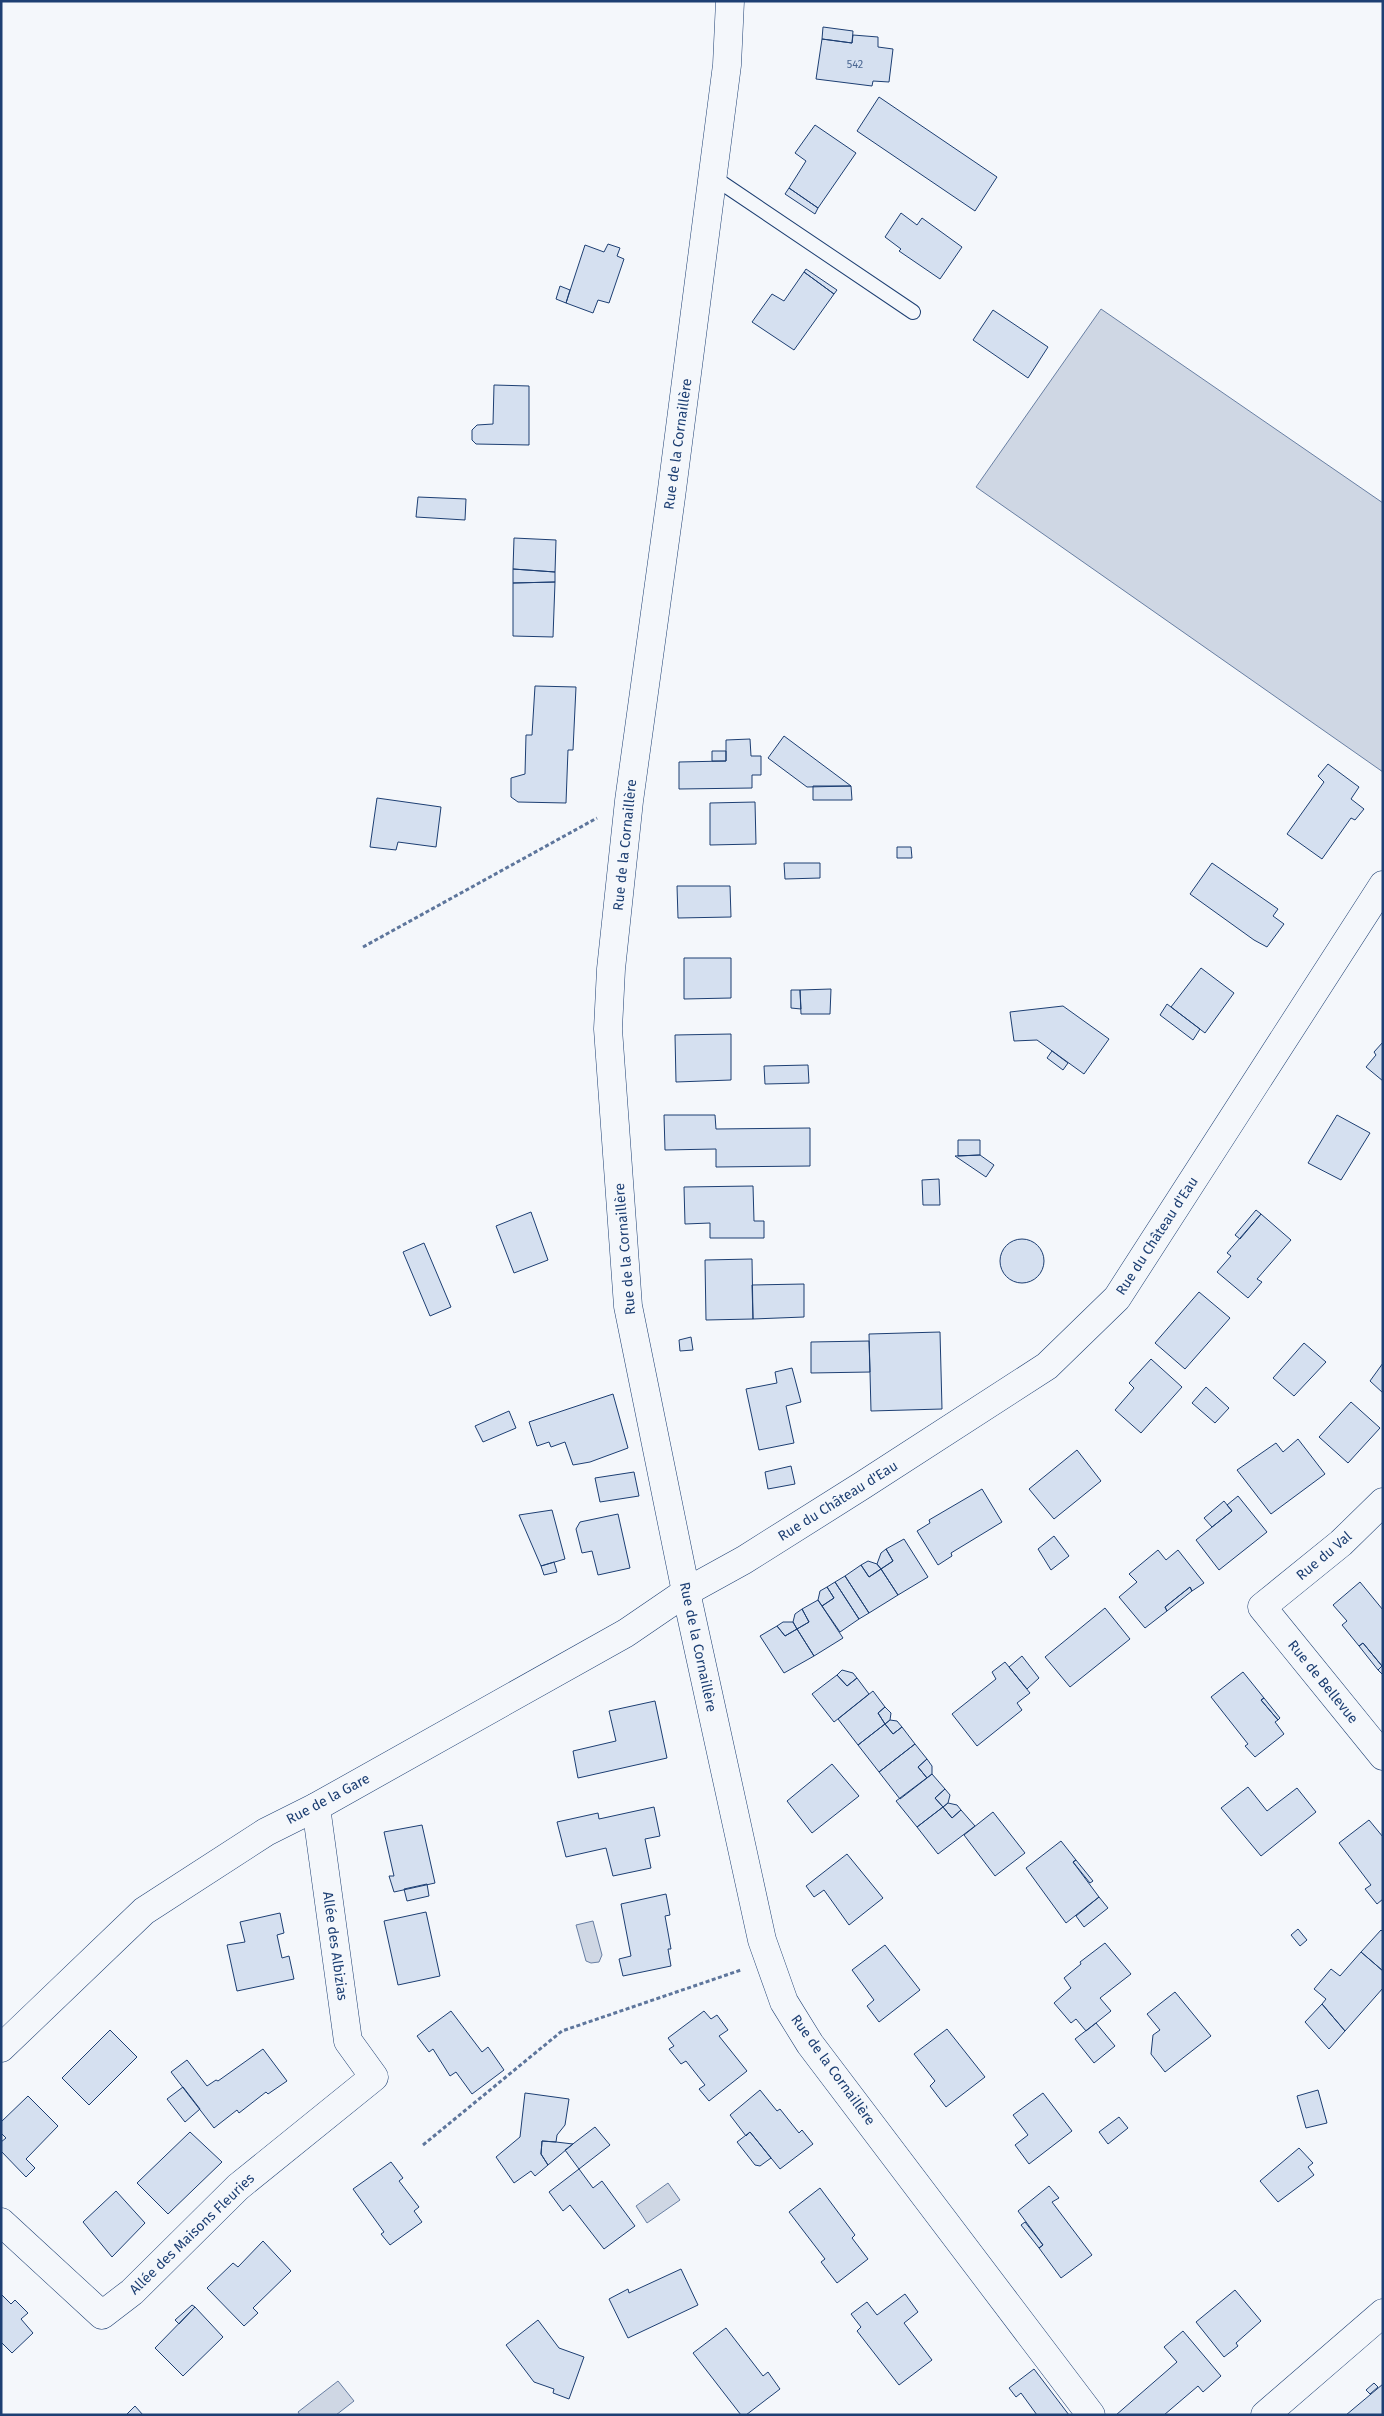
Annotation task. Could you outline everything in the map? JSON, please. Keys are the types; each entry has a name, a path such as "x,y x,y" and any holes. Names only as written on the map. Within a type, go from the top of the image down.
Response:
{"street":[{"name":"Rue de la Cornaillère","path":"730,1 727,65 672,497 629,801 611,969 608,1029 628,1306 686,1592 768,1961 784,2002 810,2044 1091,2415"},
{"name":"Rue du Château d'Eau","path":"686,1592 744,1560 856,1490 1047,1366 1117,1298 1383,886"},
{"name":"Rue du Val","path":"1262,1607 1341,1543 1383,1502"},
{"name":"Rue de la Gare","path":"1,2048 144,1911 266,1832 626,1633 686,1592"},
{"name":"Rue de Bellevue","path":"1262,1607 1383,1756"},
{"name":"Allée des Albizias","path":"316,1806 348,2041 374,2077"},
{"name":"Allée des Maisons Fleuries","path":"1,2222 102,2315 132,2292 238,2187 374,2077"},
{"path":"1265,2415 1383,2312"}],"lane":[{"path":"713,177 913,312"}],"path":[{"path":"363,947 629,801"},
{"path":"423,2145 562,2031 768,1961"}],"shaded area":[{"path":"1101,309 1383,503 1383,772 976,487"},
{"path":"593,1921 602,1955 599,1962 591,1963 586,1961 576,1925"},
{"path":"668,2183 680,2200 647,2223 636,2206"},
{"path":"338,2381 354,2401 336,2415 300,2415 298,2412"}],"building":[{"path":"823,27 853,31 852,43 822,39"},
{"path":"853,35 878,37 878,47 893,49 889,82 873,81 872,86 816,79 822,39 852,43"},
{"path":"879,97 997,177 975,211 857,131"},
{"path":"815,125 856,153 818,208 789,188 806,161 795,153"},
{"path":"789,188 818,208 815,214 785,194"},
{"path":"901,213 917,225 922,218 962,247 940,279 899,251 901,249 885,237"},
{"path":"608,244 620,248 617,256 624,259 609,303 598,300 593,313 566,303 585,245 604,252"},
{"path":"806,269 837,290 834,294 804,272"},
{"path":"804,272 834,294 794,350 752,322 772,294 784,301"},
{"path":"560,286 570,290 566,303 556,299"},
{"path":"993,310 1048,347 1028,378 973,340"},
{"path":"494,385 529,386 529,445 476,444 472,440 472,430 477,425 493,424"},
{"path":"418,497 466,499 465,520 416,517"},
{"path":"514,538 556,540 555,572 513,569"},
{"path":"513,569 555,572 555,582 513,583"},
{"path":"555,582 553,637 513,636 513,583"},
{"path":"535,686 576,687 573,750 568,750 566,803 518,802 511,797 511,778 525,774 526,735 532,735"},
{"path":"784,736 851,786 807,787 768,758"},
{"path":"750,739 751,756 761,756 761,775 752,775 752,788 679,789 679,762 726,761 726,740"},
{"path":"712,751 726,751 726,761 712,761"},
{"path":"1328,764 1359,787 1351,799 1364,809 1355,820 1351,818 1322,859 1287,834 1324,782 1318,776"},
{"path":"813,786 851,786 852,800 813,800"},
{"path":"377,798 441,807 436,847 398,842 396,850 370,847"},
{"path":"755,802 756,844 710,845 710,803"},
{"path":"897,847 911,847 912,858 897,858"},
{"path":"784,863 820,863 820,878 785,879"},
{"path":"1212,863 1278,909 1273,916 1284,924 1267,947 1254,940 1190,894"},
{"path":"677,886 730,886 731,917 678,918"},
{"path":"684,958 731,958 731,998 684,999"},
{"path":"1201,968 1234,993 1205,1033 1171,1007"},
{"path":"831,989 830,1014 801,1014 800,990"},
{"path":"791,990 800,990 801,1009 791,1008"},
{"path":"1167,1004 1200,1029 1193,1040 1160,1015"},
{"path":"1063,1006 1109,1039 1084,1074 1037,1040 1014,1041 1010,1012"},
{"path":"731,1034 731,1080 676,1082 675,1035"},
{"path":"1383,1042 1383,1081 1366,1067 1376,1055 1374,1052"},
{"path":"1052,1051 1068,1063 1063,1070 1047,1058"},
{"path":"808,1065 809,1083 765,1084 764,1066"},
{"path":"664,1115 715,1115 716,1129 810,1128 810,1166 716,1167 716,1149 665,1150"},
{"path":"1337,1115 1370,1133 1341,1180 1308,1163"},
{"path":"958,1140 980,1140 980,1155 958,1156"},
{"path":"980,1155 994,1165 986,1177 955,1156"},
{"path":"939,1179 940,1205 923,1205 922,1180"},
{"path":"753,1186 754,1221 764,1221 764,1238 710,1238 710,1223 685,1224 684,1187"},
{"path":"1256,1210 1261,1214 1240,1239 1235,1235"},
{"path":"531,1212 548,1260 514,1273 496,1226"},
{"path":"1261,1214 1291,1240 1257,1279 1262,1282 1248,1298 1217,1272 1231,1256 1227,1253"},
{"path":"1022,1239 1034,1243 1040,1249 1044,1261 1040,1273 1034,1279 1022,1283 1010,1279 1004,1273 1000,1261 1004,1249 1010,1243"},
{"path":"424,1243 451,1307 430,1316 403,1252"},
{"path":"752,1259 753,1319 706,1320 705,1260"},
{"path":"804,1284 804,1317 753,1319 752,1285"},
{"path":"1199,1292 1230,1318 1185,1369 1155,1343"},
{"path":"940,1332 942,1409 871,1411 869,1334"},
{"path":"691,1337 693,1350 680,1351 679,1340"},
{"path":"869,1341 870,1372 811,1373 811,1342"},
{"path":"1304,1343 1326,1362 1294,1396 1273,1378"},
{"path":"1151,1359 1182,1387 1141,1433 1115,1410 1134,1388 1129,1383"},
{"path":"1383,1363 1383,1393 1370,1381"},
{"path":"792,1368 801,1402 786,1406 794,1443 759,1450 746,1389 777,1383 775,1372"},
{"path":"1206,1387 1229,1408 1215,1423 1192,1403"},
{"path":"613,1394 628,1448 590,1462 573,1465 565,1442 551,1447 549,1442 537,1446 529,1422"},
{"path":"1351,1402 1380,1428 1348,1463 1319,1437"},
{"path":"509,1411 516,1428 483,1442 475,1426"},
{"path":"1298,1439 1325,1474 1271,1514 1237,1470 1276,1443 1283,1452"},
{"path":"1077,1450 1101,1481 1054,1519 1029,1489"},
{"path":"791,1466 795,1484 768,1489 765,1472"},
{"path":"634,1472 639,1496 600,1502 595,1478"},
{"path":"982,1489 1002,1522 951,1553 952,1556 938,1565 917,1531 930,1523 929,1520"},
{"path":"1238,1496 1267,1532 1219,1570 1196,1540 1232,1511 1227,1505"},
{"path":"1224,1501 1232,1511 1212,1527 1204,1518"},
{"path":"552,1510 565,1559 541,1566 519,1515"},
{"path":"618,1514 630,1568 598,1575 592,1551 582,1553 576,1529 580,1522"},
{"path":"1054,1536 1069,1556 1051,1570 1038,1549"},
{"path":"904,1539 928,1577 898,1595 881,1569 893,1561 886,1549"},
{"path":"886,1549 893,1561 881,1569 877,1564 881,1553"},
{"path":"1158,1550 1166,1560 1178,1550 1204,1583 1192,1591 1190,1587 1165,1607 1167,1611 1145,1628 1119,1597 1137,1582 1129,1574"},
{"path":"868,1561 877,1564 881,1569 869,1577 861,1565"},
{"path":"554,1562 557,1572 544,1575 541,1566"},
{"path":"861,1565 869,1577 881,1569 898,1595 869,1613 845,1576"},
{"path":"845,1576 869,1613 859,1619 835,1582"},
{"path":"835,1582 859,1619 840,1632 822,1606 834,1598 827,1587"},
{"path":"1360,1582 1383,1610 1383,1675 1378,1670 1382,1666 1363,1643 1359,1646 1342,1625 1347,1621 1333,1605"},
{"path":"827,1587 834,1598 822,1606 818,1600 820,1591"},
{"path":"1190,1587 1192,1591 1167,1611 1165,1607"},
{"path":"818,1600 843,1638 814,1656 797,1629 809,1622 802,1609"},
{"path":"1105,1608 1130,1639 1070,1687 1045,1657"},
{"path":"802,1609 809,1622 797,1629 793,1622 795,1614"},
{"path":"783,1622 793,1622 797,1629 785,1636 777,1626"},
{"path":"777,1626 785,1636 797,1629 814,1656 784,1673 760,1636"},
{"path":"1363,1643 1382,1666 1378,1670 1359,1646"},
{"path":"1022,1656 1039,1678 1027,1689 1009,1667"},
{"path":"1005,1662 1030,1693 1017,1703 1022,1710 977,1746 952,1714 996,1679 992,1672"},
{"path":"842,1670 853,1673 857,1678 847,1686 837,1675"},
{"path":"1243,1672 1264,1698 1261,1700 1278,1720 1275,1722 1284,1734 1255,1757 1245,1746 1248,1744 1211,1697"},
{"path":"837,1675 847,1686 857,1678 869,1694 834,1722 812,1694"},
{"path":"873,1691 885,1707 878,1713 885,1724 858,1745 838,1719"},
{"path":"1264,1698 1280,1718 1278,1720 1261,1700"},
{"path":"655,1701 667,1758 578,1778 573,1751 616,1741 609,1711"},
{"path":"885,1707 891,1713 890,1720 885,1724 878,1713"},
{"path":"890,1720 897,1721 902,1727 893,1734 885,1724"},
{"path":"885,1724 893,1734 902,1727 915,1744 879,1772 858,1745"},
{"path":"915,1744 927,1759 918,1767 927,1778 900,1799 879,1772"},
{"path":"927,1759 932,1766 932,1774 927,1778 918,1767"},
{"path":"832,1764 859,1796 812,1833 787,1801"},
{"path":"932,1774 945,1789 935,1798 943,1807 917,1827 896,1801"},
{"path":"1248,1787 1267,1811 1297,1788 1316,1812 1261,1856 1221,1808"},
{"path":"945,1789 950,1795 948,1803 943,1807 935,1798"},
{"path":"948,1803 957,1805 961,1810 952,1818 943,1807"},
{"path":"654,1807 660,1836 645,1839 651,1868 613,1876 606,1848 566,1857 557,1822 598,1813 599,1819"},
{"path":"943,1807 952,1818 961,1810 975,1826 938,1854 917,1827"},
{"path":"993,1812 1025,1853 995,1876 964,1835"},
{"path":"1369,1820 1383,1837 1383,1899 1377,1904 1365,1889 1371,1885 1339,1843"},
{"path":"422,1825 435,1883 394,1892 389,1876 394,1876 384,1832"},
{"path":"1061,1841 1076,1860 1073,1862 1099,1897 1066,1923 1026,1868"},
{"path":"847,1854 883,1898 849,1925 824,1890 814,1897 806,1886"},
{"path":"1076,1860 1093,1881 1090,1883 1073,1862"},
{"path":"427,1884 429,1896 407,1901 404,1889"},
{"path":"666,1894 670,1915 665,1916 671,1949 668,1949 671,1966 623,1976 619,1959 631,1956 621,1904"},
{"path":"1099,1897 1108,1908 1084,1927 1076,1916"},
{"path":"426,1912 440,1976 398,1985 384,1921"},
{"path":"280,1913 284,1933 277,1935 282,1958 289,1956 294,1979 237,1991 227,1945 245,1942 240,1922"},
{"path":"1298,1929 1307,1940 1300,1946 1291,1935"},
{"path":"1381,1930 1383,1932 1383,1971 1361,1952"},
{"path":"1105,1943 1131,1974 1100,1998 1111,2011 1086,2031 1076,2019 1071,2023 1054,2003 1071,1988 1064,1978 1081,1964 1080,1962"},
{"path":"885,1945 920,1990 879,2022 867,2006 874,2000 852,1970"},
{"path":"1361,1952 1383,1971 1383,1988 1345,2031 1322,2004 1326,1999 1314,1989 1331,1969 1340,1976"},
{"path":"1175,1992 1211,2036 1165,2072 1151,2054 1153,2035 1160,2030 1147,2014"},
{"path":"1322,2004 1345,2031 1329,2049 1305,2022"},
{"path":"451,2011 482,2052 488,2047 504,2070 472,2094 456,2072 450,2076 433,2049 429,2052 417,2036"},
{"path":"704,2011 711,2019 717,2015 728,2030 719,2036 747,2071 709,2101 699,2089 705,2085 686,2061 681,2064 669,2049 674,2046 668,2038"},
{"path":"1096,2023 1115,2046 1094,2063 1075,2039"},
{"path":"947,2029 985,2077 946,2107 930,2086 935,2081 914,2054"},
{"path":"110,2030 137,2057 89,2105 62,2078"},
{"path":"263,2049 287,2081 268,2094 266,2092 239,2113 237,2110 214,2128 171,2072 187,2060 207,2086 216,2080 218,2081"},
{"path":"183,2087 200,2109 185,2122 167,2099"},
{"path":"760,2090 777,2111 780,2109 799,2133 802,2130 813,2144 780,2169 750,2132 746,2136 730,2115"},
{"path":"1318,2090 1327,2123 1306,2128 1297,2096"},
{"path":"525,2093 569,2099 565,2125 557,2135 556,2142 542,2141 541,2154 548,2165 535,2176 531,2171 514,2183 496,2157 520,2137"},
{"path":"1043,2093 1072,2131 1029,2164 1015,2145 1028,2135 1013,2115"},
{"path":"28,2096 58,2126 26,2159 35,2168 26,2177 1,2151 1,2142 6,2138 1,2133 1,2122"},
{"path":"1119,2117 1128,2128 1108,2144 1099,2132"},
{"path":"595,2127 610,2145 579,2169 565,2150"},
{"path":"190,2132 222,2162 168,2214 137,2183"},
{"path":"750,2132 771,2158 760,2166 755,2165 737,2142"},
{"path":"542,2141 573,2144 548,2165 541,2154"},
{"path":"1299,2148 1313,2163 1308,2167 1314,2175 1278,2202 1260,2181"},
{"path":"391,2162 403,2178 399,2181 419,2207 414,2211 422,2222 390,2245 381,2234 384,2232 353,2189"},
{"path":"579,2169 593,2188 602,2181 635,2226 604,2249 570,2205 563,2211 549,2192"},
{"path":"1049,2186 1059,2198 1052,2202 1092,2255 1061,2278 1039,2248 1043,2245 1018,2211"},
{"path":"820,2188 855,2235 852,2238 868,2259 837,2283 821,2262 825,2259 789,2212"},
{"path":"116,2191 145,2223 112,2257 83,2222"},
{"path":"1025,2222 1043,2245 1039,2248 1021,2225"},
{"path":"263,2241 291,2271 253,2308 258,2313 244,2326 207,2288 233,2263 238,2267"},
{"path":"681,2269 698,2305 628,2338 609,2299 628,2289 629,2293"},
{"path":"1235,2290 1261,2321 1236,2343 1238,2346 1224,2357 1196,2322"},
{"path":"1,2294 11,2304 15,2300 28,2313 21,2319 33,2333 12,2353 1,2342"},
{"path":"905,2294 918,2312 904,2323 932,2360 899,2385 857,2331 861,2327 851,2314 867,2302 877,2315"},
{"path":"192,2305 195,2307 179,2324 175,2320"},
{"path":"195,2307 223,2337 183,2376 155,2348"},
{"path":"538,2320 559,2348 584,2357 569,2399 553,2393 554,2389 534,2382 506,2345"},
{"path":"726,2328 763,2376 768,2372 780,2389 746,2415 741,2415 693,2353"},
{"path":"1183,2331 1221,2376 1203,2392 1198,2386 1164,2415 1116,2415 1177,2362 1164,2347"},
{"path":"1034,2369 1069,2415 1037,2415 1021,2393 1016,2397 1009,2388"},
{"path":"1374,2383 1378,2387 1370,2394 1366,2390"},
{"path":"1383,2384 1383,2415 1346,2415"},
{"path":"135,2406 143,2415 126,2415"}]}
